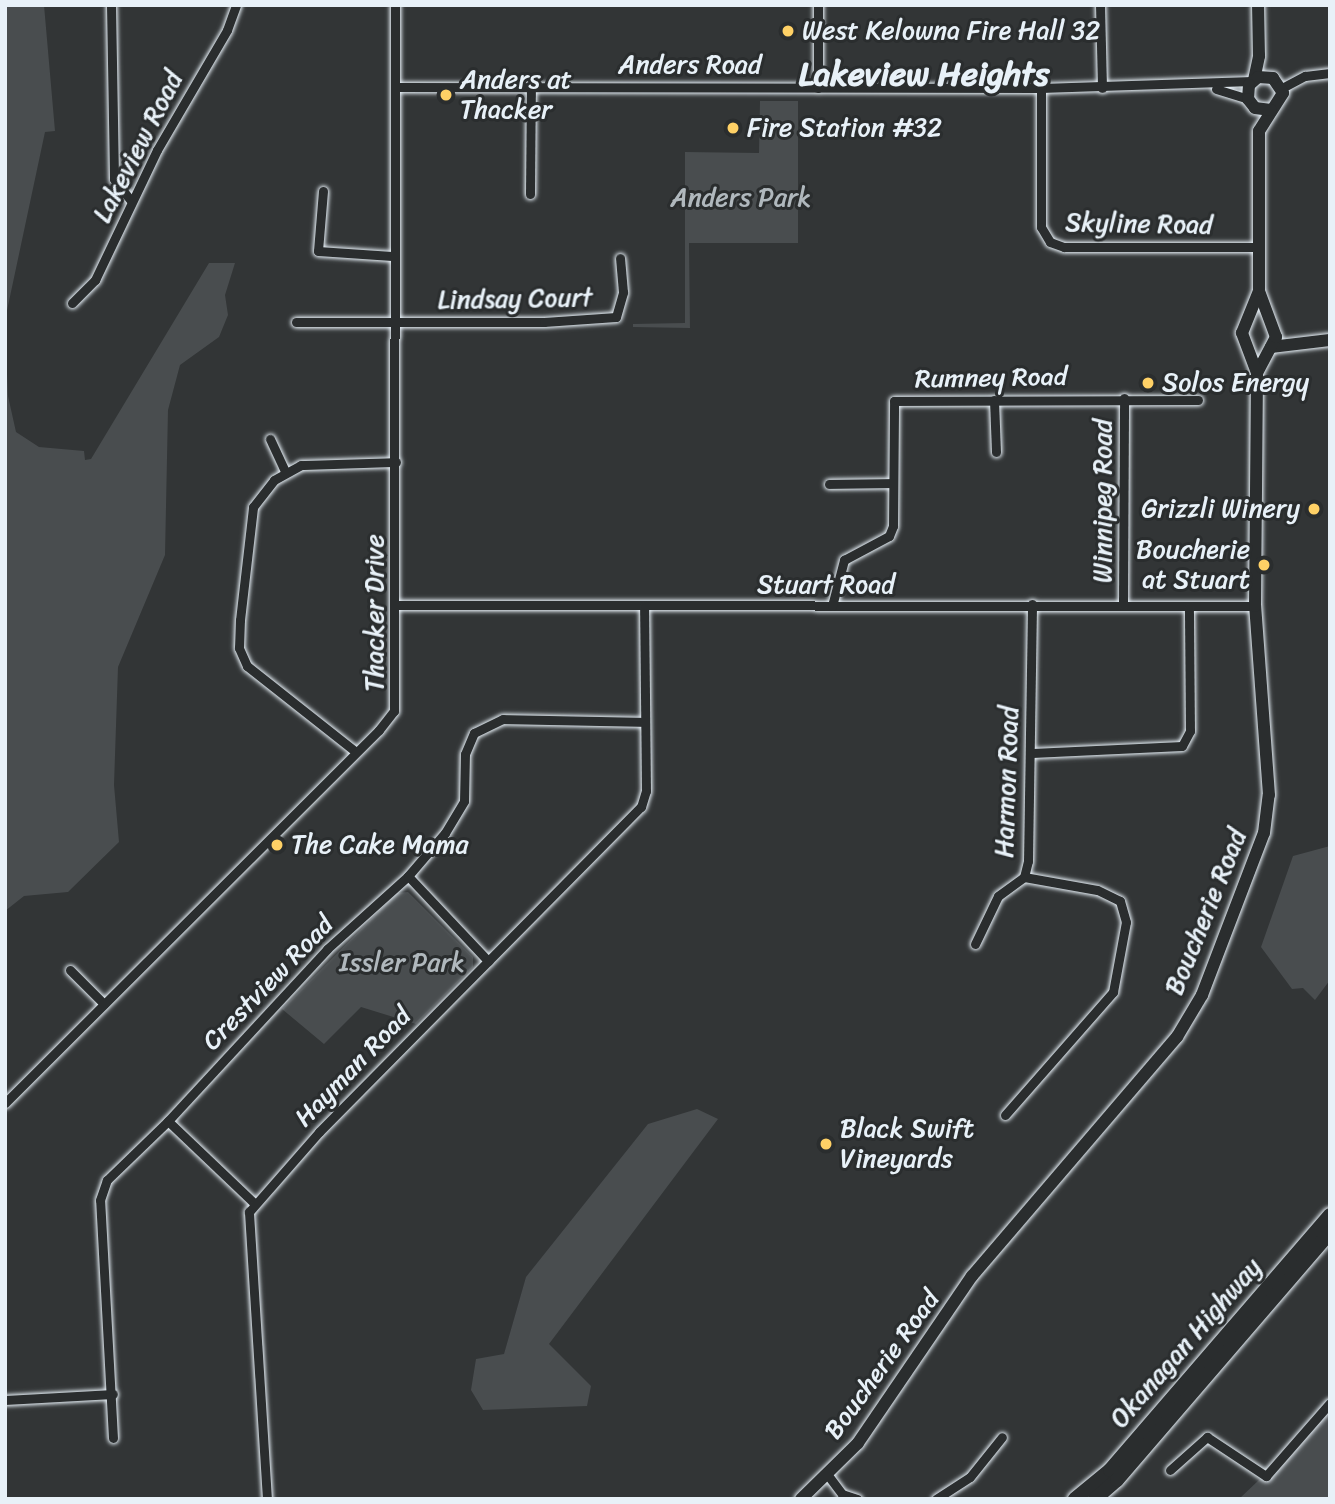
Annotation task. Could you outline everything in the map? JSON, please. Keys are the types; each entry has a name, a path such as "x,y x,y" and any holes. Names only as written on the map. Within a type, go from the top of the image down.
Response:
{"highway":[{"name":"Okanagan Highway","path":"1075,1499 1110,1469 1330,1215"},
{"name":"Okanagan Highway","path":"1095,1499 1117,1480 1330,1232"}],"main road":[{"path":"1258,5 1259,42 1250,102 1270,110"},
{"path":"1259,42 1278,83"},
{"path":"1253,80 1278,83"},
{"name":"Boucherie Road","path":"801,1499 858,1443 972,1276 1138,1087 1202,995 1264,833 1269,794 1255,606 1257,373 1242,333 1251,320 1259,291 1258,150 1261,124 1270,110 1281,102 1278,83"},
{"name":"Boucherie Road","path":"1250,102 1258,150"},
{"name":"Boucherie Road","path":"1257,373 1268,349 1272,326 1259,291"},
{"path":"1251,320 1272,326 1289,336 1330,338"},
{"path":"1248,348 1268,349 1330,338"}],"street":[{"path":"111,5 114,179 116,188 131,201"},
{"name":"Lakeview Road","path":"72,303 95,280 131,201 209,54 227,30 236,5"},
{"name":"Thacker Drive","path":"5,1102 390,719 396,702 397,605 395,319 392,257 395,5"},
{"path":"818,5 818,88"},
{"path":"1100,5 1101,88"},
{"path":"1278,83 1330,73"},
{"name":"Anders Road","path":"396,87 1041,89 1194,85 1253,80"},
{"name":"Anders Road","path":"1194,85 1235,91 1250,102"},
{"path":"530,194 531,86"},
{"name":"Skyline Road","path":"1041,89 1041,226 1050,242 1060,247 1258,247"},
{"path":"323,191 318,251 392,257"},
{"name":"Lindsay Court","path":"395,319 481,323 617,317 623,292 620,258"},
{"path":"296,322 395,319"},
{"name":"Rumney Road","path":"832,606 844,560 889,536 893,526 894,401 1124,398 1198,400"},
{"name":"Winnipeg Road","path":"1123,605 1124,398"},
{"path":"994,400 996,452"},
{"path":"270,439 285,471"},
{"path":"356,752 258,679 239,648 253,507 285,471 301,465 396,462"},
{"path":"829,484 892,483"},
{"name":"Harmon Road","path":"975,944 998,897 1024,877 1032,836 1032,604"},
{"name":"Stuart Road","path":"397,605 1255,606"},
{"name":"Hayman Road","path":"254,1203 641,807 646,791 644,605"},
{"path":"1031,753 1182,746 1190,731 1189,607"},
{"name":"Crestview Road","path":"113,1438 114,1394 100,1200 107,1180 168,1121 327,949 408,876 460,811 466,791 465,754 474,733 503,719 645,722"},
{"path":"408,876 488,961"},
{"path":"1004,1115 1113,992 1126,922 1120,901 1097,890 1024,877"},
{"path":"70,970 104,1004"},
{"path":"168,1121 254,1203 249,1212 267,1499"},
{"path":"5,1400 114,1394"},
{"path":"1170,1471 1208,1437 1266,1476 1330,1403"},
{"path":"936,1499 970,1477 1002,1437"},
{"path":"827,1474 842,1494 857,1499"}],"green space":[{"path":"5,5 44,5 55,131 45,132 5,320"},
{"name":"Anders Park","path":"760,101 798,101 798,243 689,243 690,328 633,327 633,324 685,323 685,152 759,153"},
{"path":"209,263 235,263 225,295 228,315 219,337 180,365 168,410 165,555 118,667 114,785 119,842 68,892 24,896 5,911 5,329 8,396 16,432 39,447 84,451 85,460 91,459"},
{"path":"1330,846 1330,980 1315,1000 1303,988 1292,989 1261,947 1293,856"},
{"name":"Issler Park","path":"408,892 473,957 473,967 416,1024 361,1007 324,1044 282,1009 397,893"},
{"path":"697,1109 718,1119 549,1344 591,1386 587,1406 483,1410 471,1390 476,1359 504,1354 526,1277 648,1124"},
{"path":"1330,1401 1330,1499 1239,1499 1260,1479"}],"place":[{"name":"West Kelowna Fire Hall 32","path":"788,31"},
{"name":"Anders at Thacker","path":"446,95"},
{"name":"Fire Station #32","path":"733,128"},
{"name":"Solos Energy","path":"1148,383"},
{"name":"Grizzli Winery","path":"1314,509"},
{"name":"Boucherie at Stuart","path":"1264,565"},
{"name":"The Cake Mama","path":"277,845"},
{"name":"Black Swift Vineyards","path":"826,1144"}],"district":[{"name":"Lakeview Heights","path":"924,75"}]}
